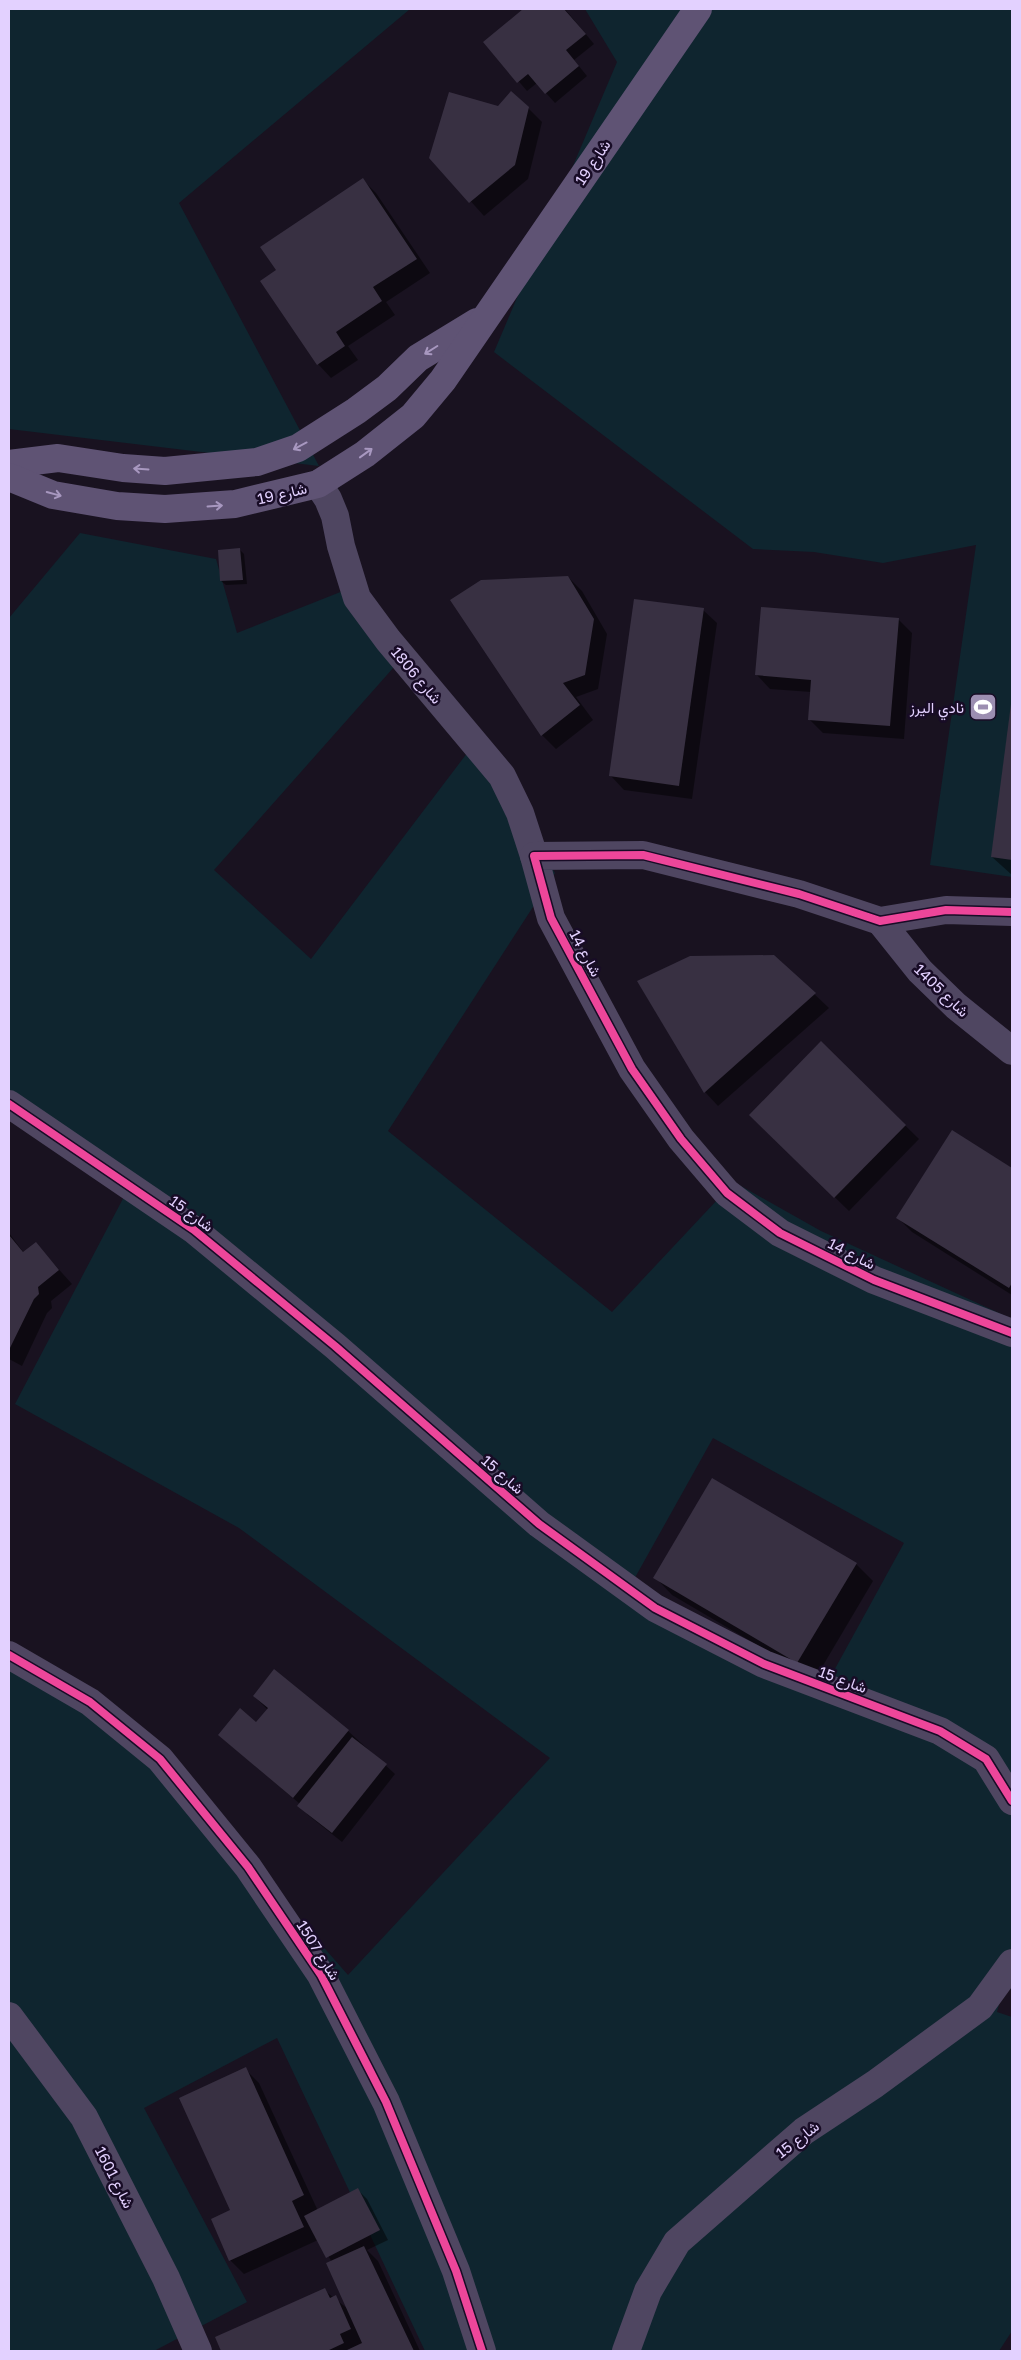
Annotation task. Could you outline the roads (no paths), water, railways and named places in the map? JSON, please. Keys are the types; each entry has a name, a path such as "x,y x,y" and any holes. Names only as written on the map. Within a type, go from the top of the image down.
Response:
{"main road":[{"name":"شارع 19","path":"9,477 53,495 117,506 165,509 236,504 318,484 366,454 413,416 443,380 698,9"},
{"name":"شارع 19","path":"9,464 58,458 123,468 165,471 258,462 298,448 356,411 387,388 418,358 487,316"}],"street":[{"name":"شارع 1806","path":"318,484 328,499 335,516 341,546 357,598 388,640 502,776 520,812 534,856"},
{"path":"534,856 643,855 799,894 880,921 946,910 1012,912"},
{"name":"شارع 14","path":"534,856 551,918 632,1069 681,1139 727,1193 780,1233 874,1280 1012,1333"},
{"name":"شارع 1405","path":"880,921 920,971 956,1006 1012,1050"},
{"name":"شارع 15","path":"12,1109 194,1230 335,1346 539,1524 655,1608 764,1664 940,1731 986,1759 1012,1801"},
{"name":"شارع 1507","path":"9,1655 90,1702 160,1759 258,1882 321,1976 386,2102 456,2271 482,2351"},
{"name":"شارع 15","path":"626,2351 648,2291 677,2242 804,2131 875,2084 980,2007 1012,1963"},
{"name":"شارع 1601","path":"9,2016 84,2117 166,2278 198,2351"}],"place":[{"name":"نادي اليرز","path":"983,707"}]}
